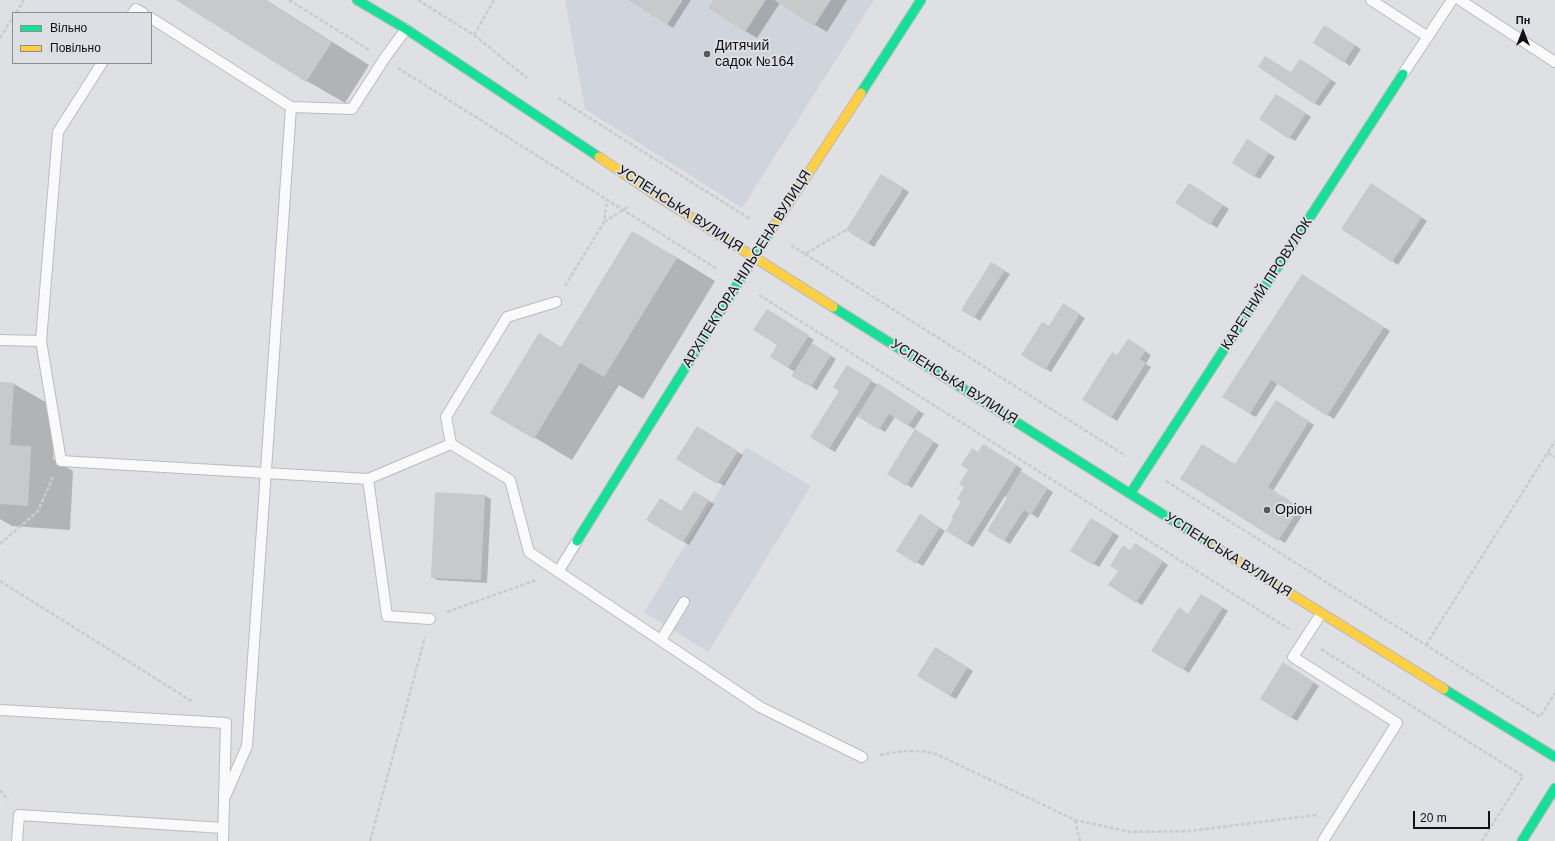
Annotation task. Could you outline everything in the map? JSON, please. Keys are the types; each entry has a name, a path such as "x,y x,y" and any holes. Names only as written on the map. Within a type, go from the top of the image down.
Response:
{"street":[{"name":"УСПЕНСЬКА ВУЛИЦЯ","path":"357,0 406,29 651,192 1321,614 1555,757"},
{"name":"АРХІТЕКТОРА НІЛЬСЕНА ВУЛИЦЯ","path":"577,541 738,282 921,0"},
{"name":"КАРЕТНИЙ ПРОВУЛОК","path":"1130,494 1404,74"},
{"path":"1522,841 1555,788"}],"lane":[{"path":"1371,0 1428,37"},
{"path":"1404,74 1452,0"},
{"path":"1460,0 1555,62"},
{"path":"152,19 291,107 352,109 384,59 406,29"},
{"path":"101,64 58,132 41,342 61,461 368,479 451,444"},
{"path":"224,799 247,746 291,107"},
{"path":"556,302 507,317 446,417 451,444 510,480 529,552 760,707 862,757"},
{"path":"0,340 41,342"},
{"path":"368,479 387,616 430,619"},
{"path":"558,572 577,541"},
{"path":"661,640 684,602"},
{"path":"1321,614 1293,657 1397,723 1323,841"},
{"path":"0,710 226,723 222,841"},
{"path":"17,841 19,815 223,828"}],"path":[{"path":"17,12 24,0"},
{"path":"289,0 1523,776 1482,841"},
{"path":"418,0 474,35 531,82"},
{"path":"474,35 494,0"},
{"path":"0,38 12,19"},
{"path":"552,94 1540,717 1555,693"},
{"path":"556,302 604,222 607,200"},
{"path":"805,254 846,230"},
{"path":"1426,645 1555,441"},
{"path":"1548,452 1555,457"},
{"path":"0,544 38,511 61,461"},
{"path":"370,841 430,619 558,572"},
{"path":"0,581 199,706"},
{"path":"862,757 904,751 921,751 936,754 1074,820 1131,832 1189,832 1341,811"},
{"path":"1074,820 1080,841"}],"shaded area":[{"name":"Дитячий садок №164","path":"565,0 874,0 742,208 585,109"},
{"path":"746,447 811,486 708,652 644,612"}],"building":[{"path":"176,0 265,0 332,42 306,82"},
{"path":"628,0 683,0 667,25"},
{"path":"713,0 766,0 745,32 708,8"},
{"path":"774,0 831,0 814,26"},
{"path":"1324,25 1355,45 1344,63 1313,43"},
{"path":"1265,56 1291,72 1300,59 1331,79 1314,104 1258,67"},
{"path":"1276,94 1306,113 1289,139 1259,119"},
{"path":"1247,139 1269,153 1254,177 1232,163"},
{"path":"881,174 904,188 868,244 846,230"},
{"path":"1189,183 1223,205 1210,225 1175,203"},
{"path":"1371,183 1422,217 1392,262 1341,229"},
{"path":"632,231 677,258 604,377 580,363 534,439 490,413 539,333 561,347"},
{"path":"991,262 1005,270 974,318 961,310"},
{"path":"1302,274 1384,327 1327,416 1271,380 1250,414 1222,397"},
{"path":"1063,303 1080,314 1045,370 1021,355 1042,322 1049,326"},
{"path":"767,309 809,335 788,368 770,357 777,345 753,330"},
{"path":"1128,339 1146,350 1140,359 1146,363 1111,418 1082,400 1112,352 1117,355"},
{"path":"812,343 831,355 811,387 791,376"},
{"path":"847,365 872,380 829,449 810,437 839,391 833,387"},
{"path":"0,382 14,383 10,445 31,446 28,506 0,504"},
{"path":"878,383 919,410 908,426 889,414 879,430 857,416"},
{"path":"1276,400 1309,421 1268,487 1300,507 1278,541 1180,479 1202,444 1235,464"},
{"path":"697,426 738,451 717,484 676,459"},
{"path":"915,429 934,441 906,486 887,474"},
{"path":"983,444 1017,465 967,544 946,531 953,519 951,518 961,502 957,499 964,487 959,484 968,470 961,465 972,448 978,452"},
{"path":"1021,471 1048,488 1031,515 1024,510 1004,541 987,531"},
{"path":"694,491 709,500 683,542 646,520 660,498 681,511"},
{"path":"435,492 485,495 481,580 431,578"},
{"path":"920,514 940,527 916,564 896,551"},
{"path":"1091,518 1114,532 1093,565 1070,551"},
{"path":"1135,543 1163,561 1136,603 1108,585 1118,571 1110,566 1123,545 1130,550"},
{"path":"1201,594 1223,607 1183,670 1151,651 1179,607 1188,614"},
{"path":"935,647 968,667 950,696 917,676"},
{"path":"1283,662 1314,682 1291,718 1260,699"}],"traffic: fast":[{"path":"357,0 406,29 599,157"},
{"path":"861,93 921,0"},
{"path":"1130,494 1403,74"},
{"path":"577,541 770,232"},
{"path":"833,307 1215,547"},
{"path":"1444,689 1555,757"},
{"path":"1522,841 1555,788"}],"traffic: slow":[{"path":"770,232 861,93"},
{"path":"599,157 651,192 833,307"},
{"path":"1215,547 1444,689"}],"place":[{"name":"Дитячий садок №164","path":"707,54"},
{"name":"Оріон","path":"1267,510"}]}
